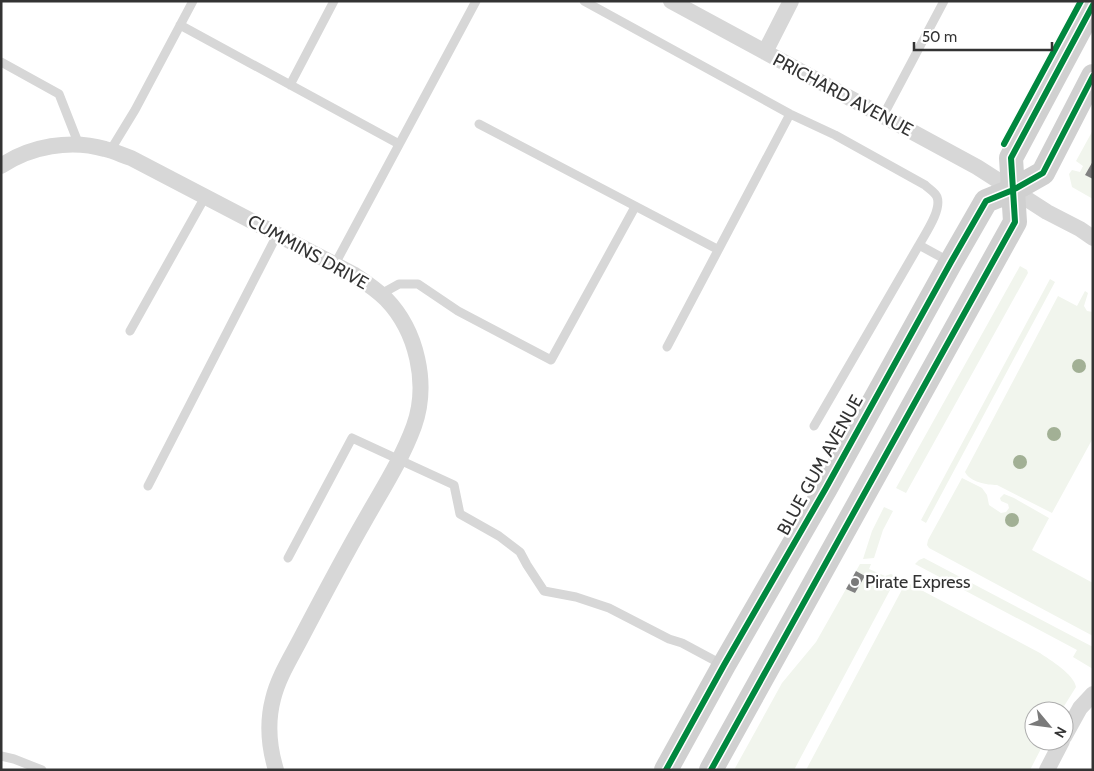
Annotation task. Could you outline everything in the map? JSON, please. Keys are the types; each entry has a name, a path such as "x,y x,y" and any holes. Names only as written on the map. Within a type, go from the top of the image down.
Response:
{"main road":[{"path":"711,770 1015,222 1011,158 1093,5"},
{"name":"BLUE GUM AVENUE","path":"666,770 986,202 1013,190 1043,173 1093,76"}],"street":[{"name":"PRICHARD AVENUE","path":"671,1 977,167 1047,212 1093,238"},
{"path":"765,52 791,1"},
{"name":"CUMMINS DRIVE","path":"1,166 33,150 58,145 79,145 110,150 131,158 353,274 381,294 402,320 413,344 419,365 421,382 414,426 399,459 329,583 282,674 273,698 269,724 270,746 276,770"},
{"path":"1074,719 1080,708 1093,694"},
{"path":"1047,770 1057,751"}],"lane":[{"path":"110,150 135,110 193,1"},
{"path":"290,85 334,1"},
{"path":"335,264 476,1"},
{"path":"584,1 790,114 835,135 926,185 936,195 938,202 935,216 814,426"},
{"path":"883,116 944,1"},
{"path":"180,25 399,144"},
{"path":"1,62 59,94 79,145"},
{"path":"666,347 790,114"},
{"path":"479,124 717,249"},
{"path":"130,331 205,197"},
{"path":"381,294 399,284 418,284 458,311 551,360 635,207"},
{"path":"148,486 278,234"},
{"path":"919,245 951,262"},
{"path":"288,558 352,438 454,485 460,514 499,536 520,552 544,591 576,597 609,608 724,665"},
{"path":"1,756 42,770"}],"shaded area":[{"path":"1093,130 1093,161 1086,175 1093,179 1093,199 1072,187 1069,174 1072,170 1080,172 1083,166 1076,161"},
{"path":"1020,266 1027,270 1028,273 906,493 896,488"},
{"path":"1050,279 1055,282 926,523 921,520"},
{"path":"1085,291 1088,293 1084,306 1087,311 1093,312 1093,438 1052,513 997,485 975,481 965,472 1058,296 1077,306"},
{"path":"962,478 982,488 987,495 989,505 1001,513 1006,512 1009,508 1008,504 1001,501 1000,498 1004,494 1049,518 1032,550 1093,583 1093,636 929,548 927,545 928,540"},
{"path":"884,507 893,511 883,530 874,558 863,559 872,531"},
{"path":"924,558 1093,647 1093,669 1073,657 1077,650 915,564"},
{"path":"860,564 871,564 869,569 885,576 891,574 897,577 794,770 734,770 782,683 816,642 846,589 855,593 865,576 856,571"},
{"path":"906,582 1040,653 1071,677 1076,687 1067,701 1024,701 1024,751 1040,751 1030,770 806,770"}],"building":[{"path":"1093,161 1093,179 1085,175"},
{"name":"Pirate Express","path":"856,571 865,576 855,593 846,589"}],"cycle path":[{"path":"1004,144 1081,1"},
{"path":"711,770 1015,222 1011,158 1093,5"},
{"path":"666,770 986,201 1013,190 1043,173 1093,76"}],"place":[{"name":"Pirate Express","path":"855,582"}]}
